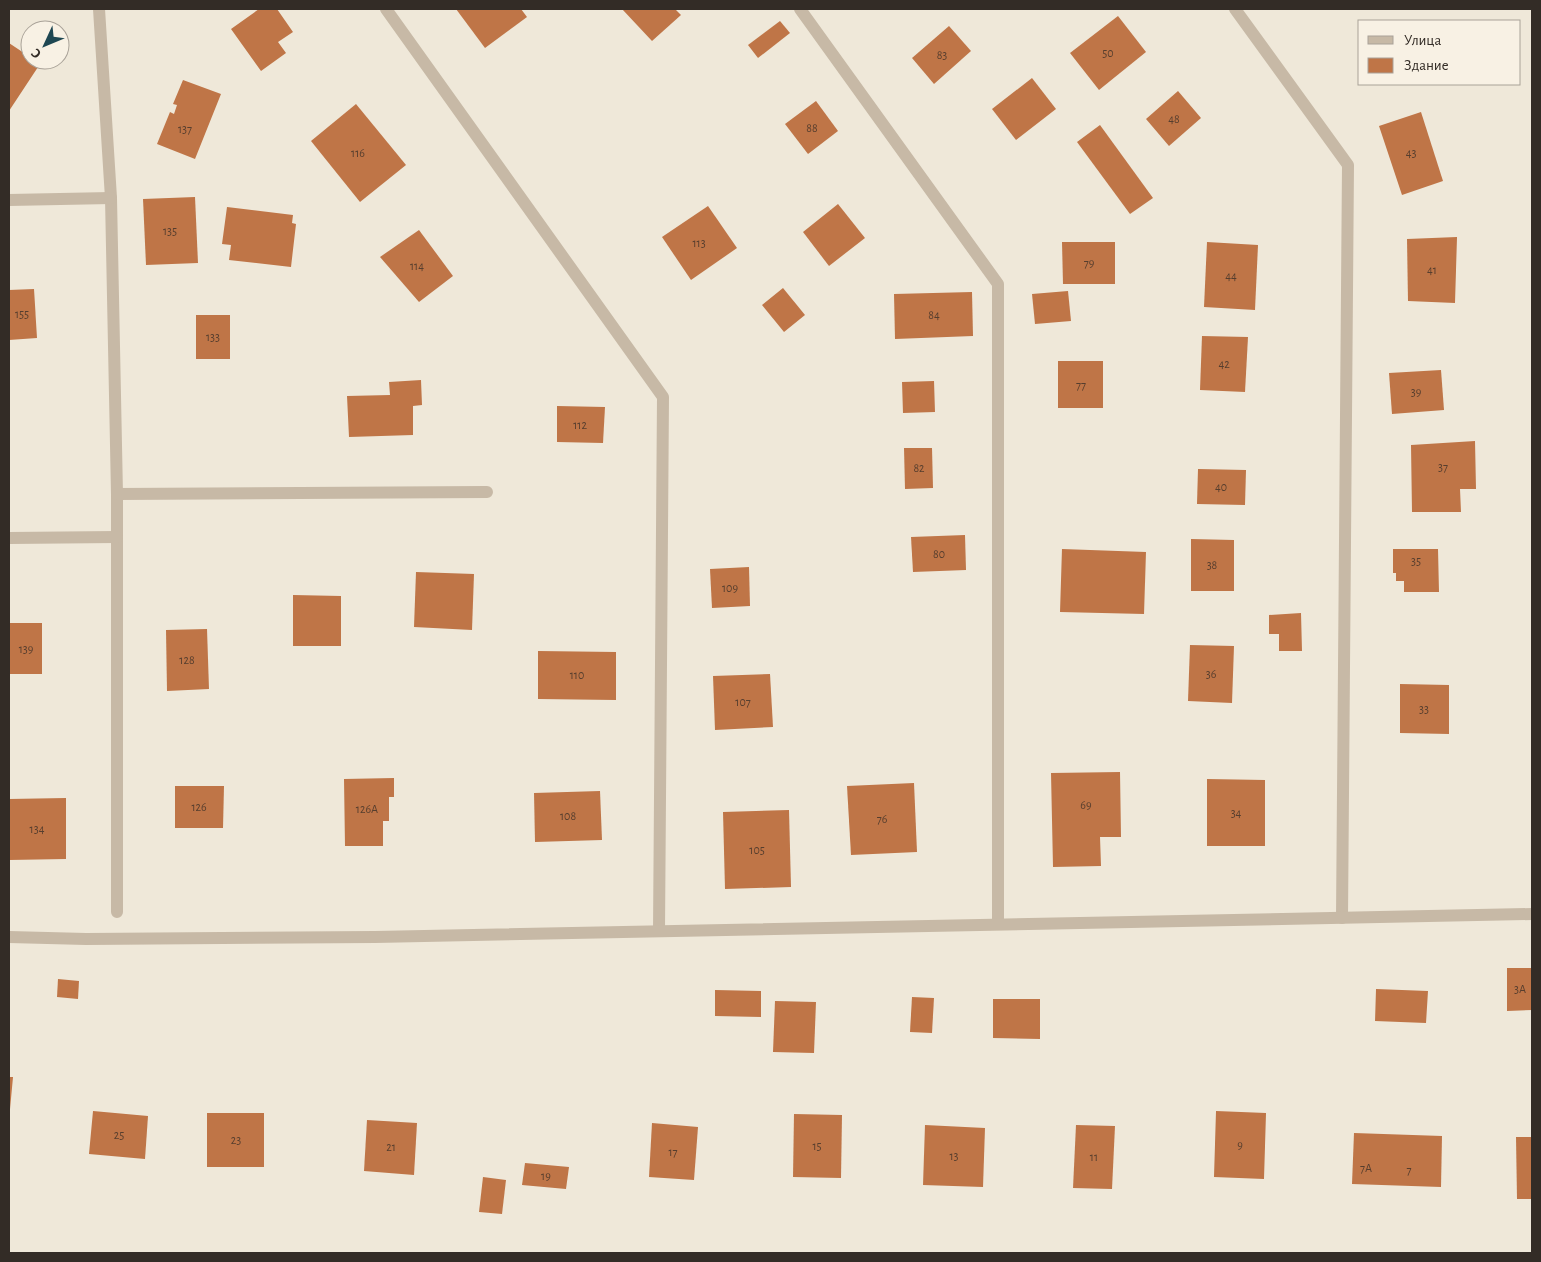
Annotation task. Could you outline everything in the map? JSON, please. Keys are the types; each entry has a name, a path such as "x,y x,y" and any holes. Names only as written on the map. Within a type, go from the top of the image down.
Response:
{"street":[{"path":"99,9 111,198 117,494 116,912"},
{"path":"386,9 663,397 659,931"},
{"path":"800,9 998,284 998,924"},
{"path":"1235,9 1348,165 1342,918"},
{"path":"9,200 111,198"},
{"path":"117,494 487,492"},
{"path":"9,538 117,536"},
{"path":"9,937 86,939 375,937 1532,914"}],"building":[{"path":"259,9 277,9 293,32 278,42 286,53 261,71 231,29"},
{"path":"456,9 521,9 527,17 485,48"},
{"path":"622,9 675,9 681,15 652,41"},
{"path":"1118,16 1146,52 1099,90 1070,53"},
{"path":"780,21 790,33 758,58 748,45"},
{"path":"949,26 971,51 934,84 912,58"},
{"path":"9,43 20,50 20,70 36,70 9,111"},
{"path":"1032,78 1056,109 1016,140 992,109"},
{"path":"183,80 221,94 195,159 157,144 170,112 174,114 177,105 173,104"},
{"path":"1178,91 1201,118 1169,146 1146,119"},
{"path":"816,101 838,131 808,154 785,124"},
{"path":"356,104 406,165 360,202 311,141"},
{"path":"1421,112 1443,181 1402,195 1379,126"},
{"path":"1100,125 1153,198 1130,214 1077,142"},
{"path":"195,197 198,263 146,265 143,199"},
{"path":"838,204 865,238 829,266 803,232"},
{"path":"708,206 737,248 691,280 662,237"},
{"path":"227,207 293,215 292,223 296,224 291,267 229,260 231,245 222,244"},
{"path":"419,230 453,276 419,302 380,257"},
{"path":"1457,237 1455,303 1408,301 1407,239"},
{"path":"1062,242 1115,242 1115,284 1063,284"},
{"path":"1207,242 1258,245 1255,310 1204,307"},
{"path":"783,288 805,315 784,332 762,305"},
{"path":"34,289 37,338 9,340 9,290"},
{"path":"1068,291 1071,321 1035,324 1032,294"},
{"path":"972,292 973,336 895,339 894,294"},
{"path":"196,315 230,315 230,359 196,359"},
{"path":"1202,336 1248,337 1245,392 1200,390"},
{"path":"1058,361 1103,361 1103,408 1058,408"},
{"path":"1441,370 1444,410 1392,414 1389,373"},
{"path":"421,380 422,405 413,406 413,435 349,437 347,396 390,395 389,382"},
{"path":"934,381 935,412 903,413 902,382"},
{"path":"557,406 605,407 603,443 557,442"},
{"path":"1475,441 1476,489 1460,489 1461,512 1412,512 1411,445"},
{"path":"904,448 932,448 933,488 905,489"},
{"path":"1198,469 1246,470 1245,505 1197,504"},
{"path":"965,535 966,570 913,572 911,537"},
{"path":"1191,539 1234,540 1234,591 1191,591"},
{"path":"1062,549 1146,552 1144,614 1060,612"},
{"path":"1393,549 1438,549 1439,592 1404,592 1404,581 1396,581 1396,573 1393,573"},
{"path":"749,567 750,606 712,608 710,569"},
{"path":"416,572 474,574 472,630 414,627"},
{"path":"293,595 341,596 341,646 293,646"},
{"path":"1301,613 1302,651 1279,651 1279,634 1269,634 1269,615"},
{"path":"9,623 42,623 42,674 9,674"},
{"path":"207,629 209,689 167,691 166,630"},
{"path":"1190,645 1234,646 1232,703 1188,701"},
{"path":"538,651 616,652 616,700 538,699"},
{"path":"770,674 773,727 715,730 713,676"},
{"path":"1400,684 1449,685 1449,734 1400,733"},
{"path":"1120,772 1121,837 1100,837 1101,866 1053,867 1051,773"},
{"path":"394,778 394,797 389,797 389,821 383,821 383,846 345,846 344,779"},
{"path":"1207,779 1265,780 1265,846 1207,846"},
{"path":"914,783 917,852 851,855 847,786"},
{"path":"175,786 224,786 223,828 175,828"},
{"path":"600,791 602,840 535,842 534,793"},
{"path":"66,798 66,859 9,860 9,799"},
{"path":"789,810 791,887 725,889 723,812"},
{"path":"1507,968 1532,968 1532,1010 1507,1011"},
{"path":"58,979 79,981 78,999 57,997"},
{"path":"1376,989 1428,991 1426,1023 1375,1021"},
{"path":"715,990 761,991 761,1017 715,1016"},
{"path":"912,997 934,998 932,1033 910,1032"},
{"path":"993,999 1040,999 1040,1039 993,1038"},
{"path":"775,1001 816,1002 814,1053 773,1052"},
{"path":"9,1077 13,1077 10,1109 9,1109"},
{"path":"93,1111 148,1116 145,1159 89,1154"},
{"path":"1216,1111 1266,1113 1264,1179 1214,1177"},
{"path":"207,1113 264,1113 264,1167 207,1167"},
{"path":"794,1114 842,1115 841,1178 793,1177"},
{"path":"367,1120 417,1123 414,1175 364,1171"},
{"path":"652,1123 698,1127 694,1180 649,1177"},
{"path":"925,1125 985,1128 983,1187 923,1185"},
{"path":"1076,1125 1115,1126 1112,1189 1073,1188"},
{"path":"1354,1133 1442,1136 1441,1187 1352,1184"},
{"path":"1516,1137 1532,1137 1532,1199 1517,1199"},
{"path":"525,1163 569,1167 566,1189 522,1185"},
{"path":"483,1177 506,1180 502,1214 479,1212"}]}
